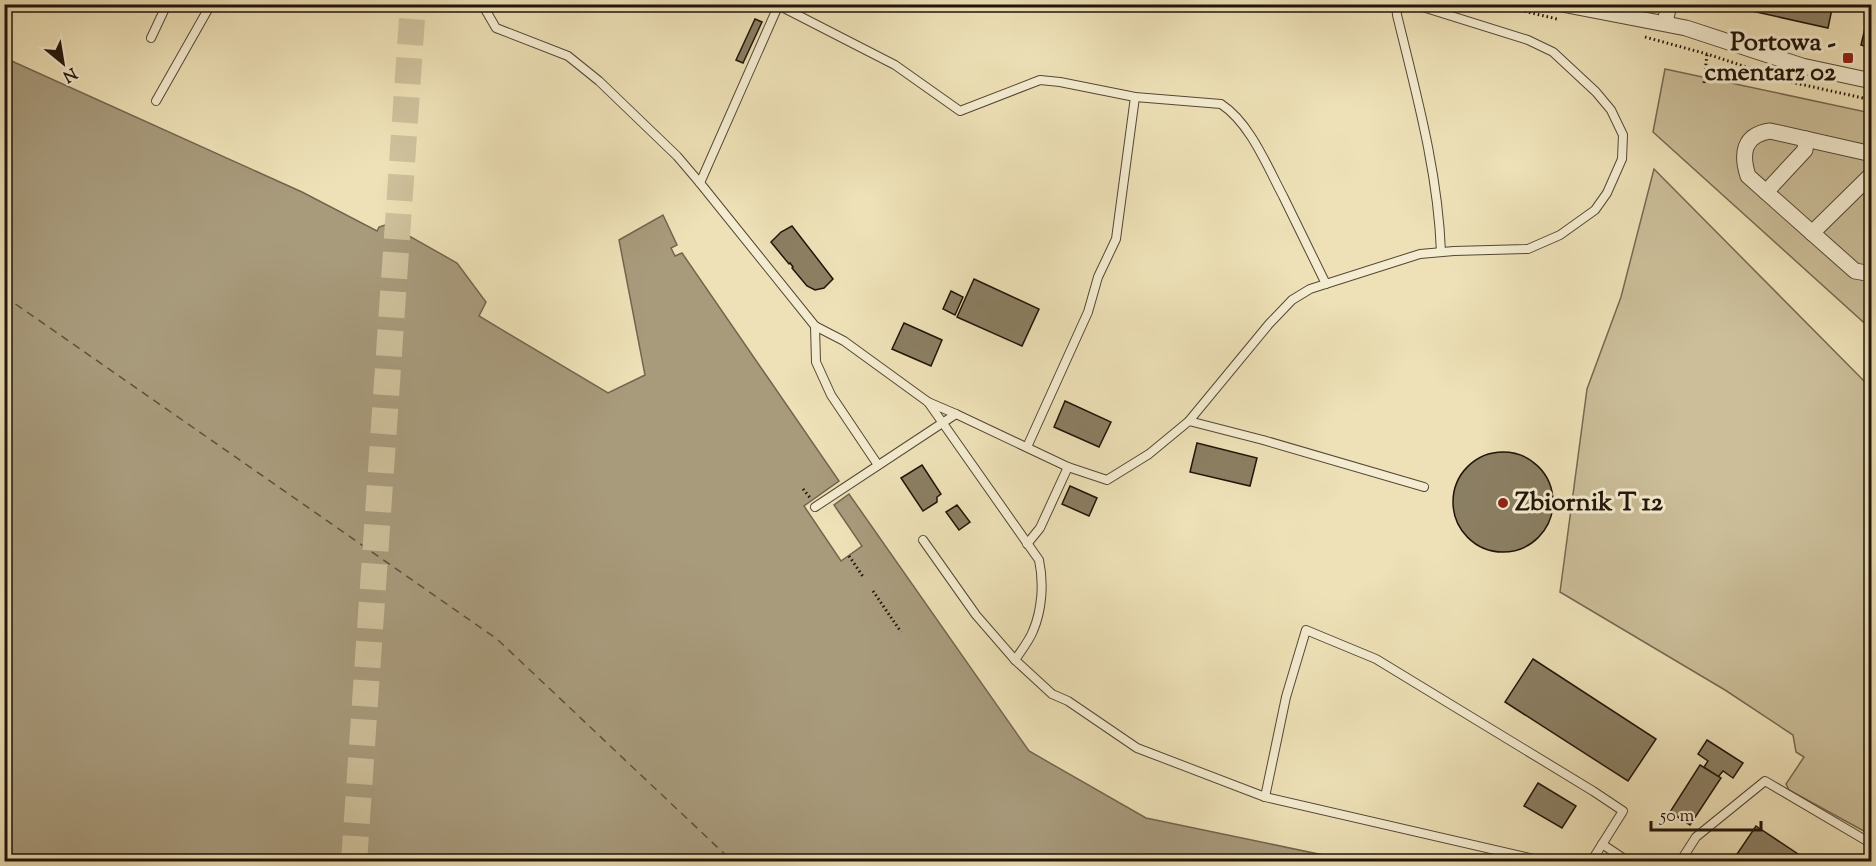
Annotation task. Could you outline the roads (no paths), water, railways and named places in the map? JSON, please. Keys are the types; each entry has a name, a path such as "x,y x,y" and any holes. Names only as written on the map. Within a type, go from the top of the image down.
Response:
{"street":[{"path":"1665,23 1669,4"},
{"path":"1562,12 1665,23 1793,63 1872,81"},
{"path":"1872,154 1770,131 1754,136 1744,150 1743,159 1748,176 1855,271 1872,274"},
{"path":"1766,192 1804,150 1806,139"},
{"path":"1812,233 1872,174"}],"lane":[{"path":"151,38 167,4"},
{"path":"156,101 211,4"},
{"path":"482,4 496,28 568,56 599,81 676,156 700,183 814,326 844,341 928,402 1068,467 1107,480 1149,454 1189,421 1269,324 1292,300 1310,289 1420,254 1527,249 1560,235 1595,210 1607,193 1622,159 1623,135 1611,110 1596,92 1553,52 1528,40 1413,4"},
{"path":"1396,4 1431,157 1440,225 1441,252"},
{"path":"700,183 778,5 894,66 960,111 1040,81 1060,82 1135,97 1221,104 1232,111 1241,122 1267,165 1326,284"},
{"path":"1027,447 1088,312 1098,278 1116,239 1135,97"},
{"path":"814,326 816,362 827,387 878,465"},
{"path":"928,402 1039,560 1042,573 1041,600 1033,632 1015,660"},
{"path":"814,504 956,414"},
{"path":"1189,421 1424,487"},
{"path":"1027,544 1040,528 1068,467"},
{"path":"923,540 976,615 1015,660 1052,694 1068,701 1137,748 1265,797 1547,861"},
{"path":"1265,797 1286,697 1306,630 1376,659 1623,811 1591,861"},
{"path":"1680,861 1696,837 1765,781 1872,844"},
{"path":"1602,844 1629,861"}],"tunnel":[{"path":"354,862 413,4"}],"place":[{"name":"Portowa - cmentarz 02","path":"1848,58"},
{"name":"Zbiornik T 12","path":"1503,503"}]}
